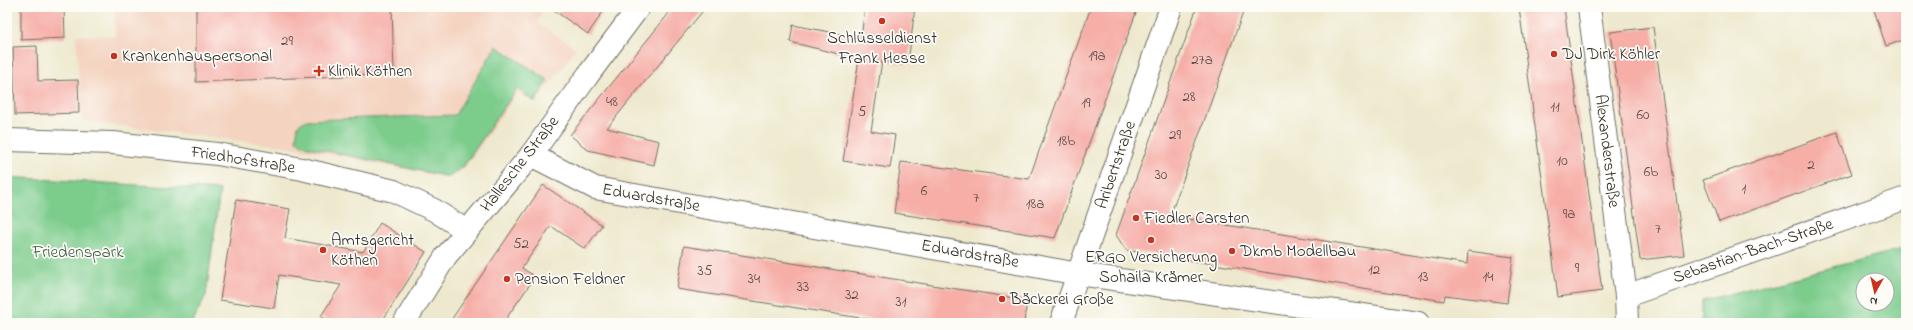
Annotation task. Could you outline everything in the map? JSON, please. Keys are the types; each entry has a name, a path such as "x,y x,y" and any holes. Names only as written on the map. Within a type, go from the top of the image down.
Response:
{"street":[{"name":"Hallesche Straße","path":"404,323 446,256 531,155 639,7"},
{"name":"Aribertstraße","path":"1061,323 1171,7"},
{"name":"Alexanderstraße","path":"1589,7 1626,296"},
{"name":"Friedhofstraße","path":"7,140 113,143 217,154 295,168 394,191 434,210 467,231"},
{"name":"Eduardstraße","path":"531,155 595,188 1079,274 1418,323"},
{"name":"Sebastian-Bach-Straße","path":"1626,296 1906,198"},
{"path":"1626,296 1627,323"}],"shaded area":[{"name":"Klinik Köthen","path":"114,7 544,7 537,23 576,48 537,103 517,94 464,169 449,178 297,148 82,121 76,35 115,36"}],"green space":[{"path":"496,46 548,80 535,102 517,89 463,167 449,177 308,147 296,141 298,125 307,120 455,115"},
{"name":"Friedenspark","path":"7,177 220,190 206,295 192,323 7,323"},
{"path":"1906,248 1906,323 1702,323 1702,301"}],"building":[{"path":"21,7 64,7 65,38 21,40"},
{"path":"196,7 392,7 394,74 196,82"},
{"path":"549,7 606,7 588,34"},
{"path":"674,7 706,7 607,128 659,141 654,165 588,150 570,135"},
{"path":"865,7 915,7 908,64 882,61 871,131 895,135 890,168 843,161 859,59 790,42 793,25 861,38"},
{"path":"1091,7 1138,7 1055,238 894,213 901,162 1029,179"},
{"path":"1197,7 1245,7 1170,216 1467,264 1468,251 1513,257 1507,303 1445,295 1444,301 1126,250 1116,235"},
{"path":"1519,7 1564,7 1602,291 1558,297"},
{"path":"1873,7 1906,7 1906,39 1886,46"},
{"path":"1653,27 1684,255 1640,260 1610,32"},
{"path":"37,46 38,81 78,80 79,113 15,115 13,47"},
{"path":"1837,132 1852,174 1719,222 1703,180"},
{"path":"543,185 602,225 585,249 551,226 522,268 535,277 503,323 449,323"},
{"path":"236,200 290,209 285,238 363,252 380,223 426,252 381,323 332,323 321,316 341,285 279,275 274,308 220,300"},
{"path":"684,246 1027,300 1024,323 892,323 677,289"}],"place":[{"name":"Schlüsseldienst Frank Hesse","path":"882,21"},
{"name":"DJ Dirk Köhler","path":"1554,54"},
{"name":"Krankenhauspersonal","path":"114,56"},
{"name":"Klinik Köthen","path":"319,71"},
{"name":"Fiedler Carsten","path":"1136,218"},
{"name":"ERGO Versicherung Sohaila Krämer","path":"1151,240"},
{"name":"Amtsgericht Köthen","path":"323,250"},
{"name":"Dkmb Modellbau","path":"1232,251"},
{"name":"Pension Feldner","path":"507,279"},
{"name":"Bäckerei Große","path":"1002,299"}]}
